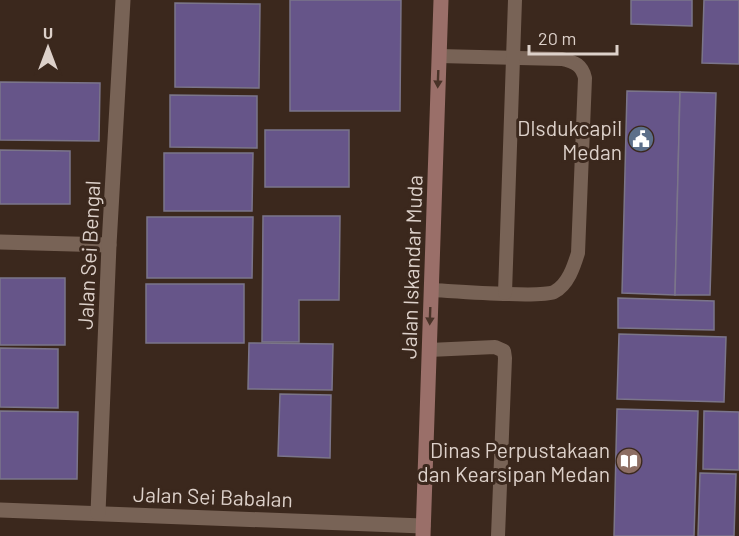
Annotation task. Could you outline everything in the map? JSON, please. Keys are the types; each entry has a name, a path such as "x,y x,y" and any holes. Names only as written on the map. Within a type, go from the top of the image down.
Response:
{"main road":[{"name":"Jalan Iskandar Muda","path":"423,531 441,0"}],"street":[{"name":"Jalan Sei Bengal","path":"98,513 109,245 123,0"},
{"path":"0,242 109,245"},
{"name":"Jalan Sei Babalan","path":"0,510 98,513 423,531"}],"lane":[{"path":"505,293 515,0"},
{"path":"431,290 553,292 567,278 574,267 578,252 585,78 578,64 571,61 514,57 439,56"},
{"path":"429,350 495,347 504,351 498,536"}],"building":[{"path":"290,0 401,0 400,111 290,111"},
{"path":"631,0 692,0 692,26 631,24"},
{"path":"704,0 739,0 739,64 702,63"},
{"path":"175,3 260,4 259,88 175,87"},
{"path":"0,82 100,83 99,141 0,140"},
{"path":"627,91 680,92 675,295 622,293"},
{"path":"680,92 716,93 710,295 675,295"},
{"path":"170,95 257,96 257,148 170,147"},
{"path":"265,130 349,130 349,187 265,187"},
{"path":"0,150 70,151 70,204 0,204"},
{"path":"164,153 253,153 252,211 164,211"},
{"path":"263,216 340,216 339,300 299,300 299,342 262,342"},
{"path":"147,217 253,217 252,278 147,278"},
{"path":"0,278 65,278 65,345 0,345"},
{"path":"146,284 244,284 244,343 146,343"},
{"path":"618,298 714,301 714,330 618,328"},
{"path":"619,334 726,337 724,402 617,399"},
{"path":"249,343 333,344 332,390 248,389"},
{"path":"0,348 58,349 58,408 0,407"},
{"path":"280,394 331,395 330,458 278,456"},
{"path":"617,409 698,411 694,536 614,536"},
{"path":"0,411 78,412 77,479 0,479"},
{"path":"704,411 739,412 739,470 703,469"},
{"path":"700,473 736,474 734,536 698,536"}],"place":[{"name":"DIsdukcapil Medan","path":"641,139"},
{"name":"Dinas Perpustakaan dan Kearsipan Medan","path":"629,461"}]}
